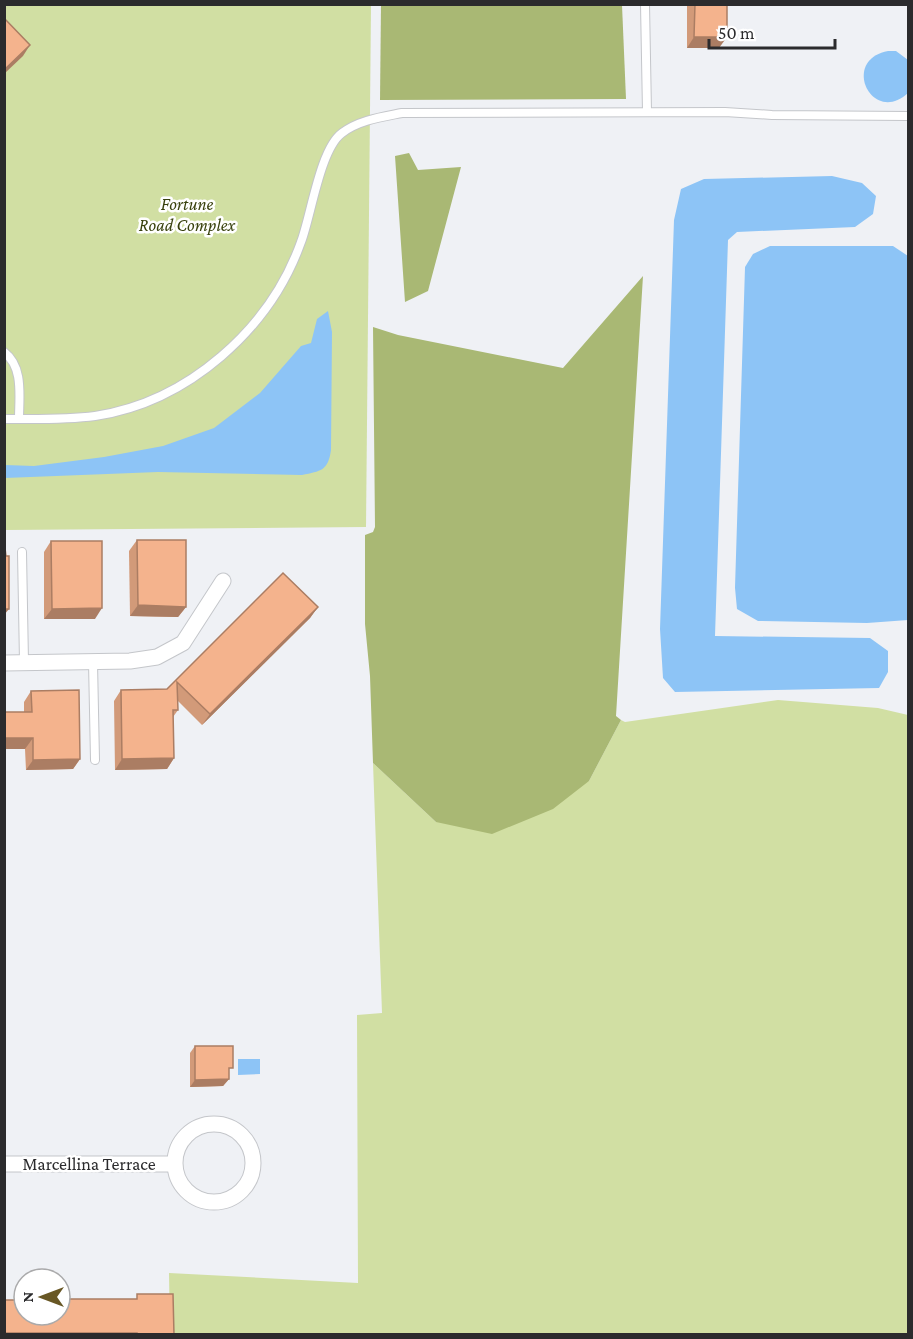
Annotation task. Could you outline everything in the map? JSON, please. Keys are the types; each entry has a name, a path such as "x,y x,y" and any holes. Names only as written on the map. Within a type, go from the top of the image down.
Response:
{"street":[{"path":"4,663 130,661 157,657 183,643 223,581"},
{"path":"206,1124 219,1124 232,1128 243,1136 254,1161 250,1179 239,1194 215,1203 192,1196 183,1188 174,1164 183,1139 193,1130 206,1124"},
{"name":"Marcellina Terrace","path":"4,1164 174,1164"}],"lane":[{"path":"645,4 647,112"},
{"path":"4,419 67,419 98,416 135,406 203,372 236,343 263,312 286,276 302,242 328,153 341,133 369,120 402,113 647,112 909,116"},
{"path":"4,352 9,356 18,372 19,419"},
{"path":"22,552 24,662"},
{"path":"93,662 95,760"}],"green space":[{"name":"Fortune Road Complex","path":"4,5 371,5 366,527 5,530"},
{"path":"381,5 622,5 626,99 380,100"},
{"path":"409,153 418,170 461,167 428,291 405,302 395,156"},
{"path":"643,276 616,716 621,720 589,781 553,809 492,834 436,822 373,763 370,676 365,624 365,535 373,532 375,527 373,327 398,335 563,368"},
{"path":"778,700 878,708 908,715 908,1334 170,1334 169,1273 358,1283 357,1015 382,1013 373,763 436,822 589,781 621,720 625,722"}],"water":[{"path":"888,51 896,51 908,60 908,93 895,101 883,102 873,97 864,77 866,66 874,57"},
{"path":"832,176 862,183 876,196 873,214 855,227 737,232 728,240 715,636 870,638 888,651 888,672 879,688 675,692 663,678 660,629 674,220 681,189 704,179"},
{"path":"770,246 893,246 908,256 908,620 867,623 758,621 737,609 735,588 745,267 753,254"},
{"path":"328,311 332,332 331,450 326,466 319,471 302,475 158,472 5,478 5,465 34,466 104,457 163,446 214,428 260,393 301,346 311,343 317,319"},
{"path":"238,1059 260,1059 260,1074 238,1075"}],"building":[{"path":"695,4 727,4 727,37 694,37"},
{"path":"4,18 30,45 4,70"},
{"path":"4,540 6,556 9,556 9,609 4,609"},
{"path":"137,540 186,540 186,607 138,605"},
{"path":"51,541 102,541 102,608 52,609"},
{"path":"283,573 318,607 210,714 177,682 178,710 173,710 174,758 122,759 121,690 167,689"},
{"path":"79,690 80,759 33,760 33,738 5,738 4,753 4,712 32,712 31,691"},
{"path":"195,1046 233,1046 233,1068 229,1068 229,1079 195,1080"},
{"path":"137,1294 173,1294 174,1335 4,1333 4,1300 12,1300 12,1327 72,1327 72,1299 137,1299"}]}
